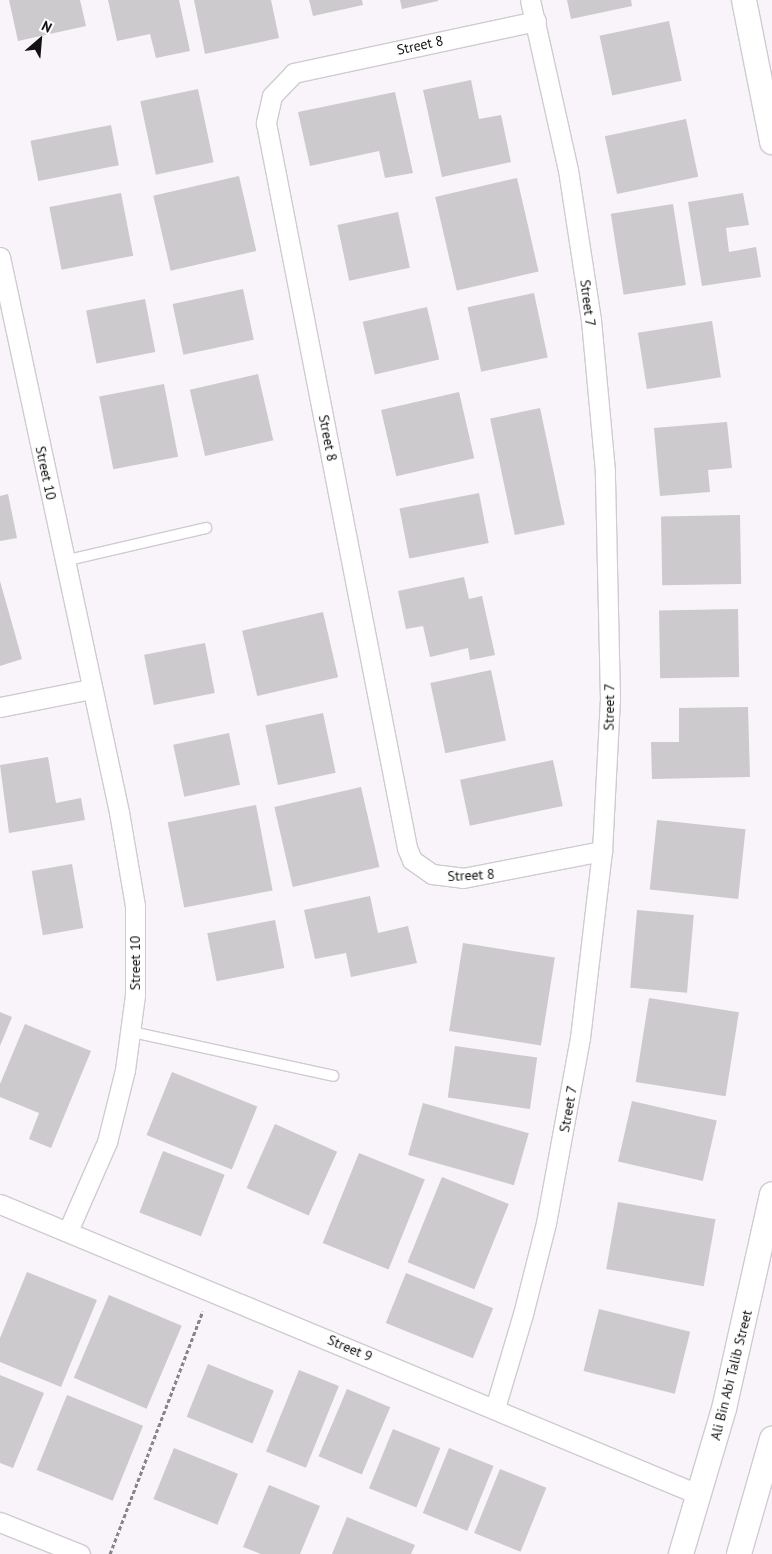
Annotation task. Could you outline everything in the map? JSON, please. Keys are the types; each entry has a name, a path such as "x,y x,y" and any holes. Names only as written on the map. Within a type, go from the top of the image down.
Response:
{"street":[{"name":"Street 7","path":"495,1408 524,1314 564,1131 583,1020 602,851 610,633 605,471 580,245 536,21 530,0"},
{"path":"744,0 772,142"},
{"name":"Street 8","path":"536,21 294,73 272,96 266,123 407,848 412,860 432,874 463,878 602,851"},
{"name":"Street 10","path":"0,257 133,889 136,953 132,1032 107,1142 68,1231"},
{"path":"0,708 91,689"},
{"name":"Ali Bin Abi Talib Street","path":"681,1554 700,1495 745,1323 772,1194"},
{"name":"Street 9","path":"0,1204 212,1289 700,1495"},
{"path":"739,1554 764,1490 772,1439"},
{"path":"0,1522 80,1554"}],"lane":[{"path":"64,561 206,528"},
{"path":"132,1032 333,1076"}],"path":[{"path":"110,1554 212,1289"}],"building":[{"path":"9,0 80,0 86,26 18,41"},
{"path":"108,0 179,0 190,51 156,58 150,34 117,41"},
{"path":"194,0 271,0 279,38 205,54"},
{"path":"309,0 362,0 363,5 313,16"},
{"path":"400,0 438,0 438,1 402,9"},
{"path":"567,0 631,0 632,6 571,19"},
{"path":"669,21 682,81 612,95 600,36"},
{"path":"471,80 479,119 501,115 511,162 442,177 423,90"},
{"path":"198,89 214,162 156,175 140,101"},
{"path":"395,92 413,173 385,178 379,151 310,166 298,112"},
{"path":"686,119 698,177 617,194 605,136"},
{"path":"111,125 119,165 38,181 31,141"},
{"path":"239,176 256,251 171,271 153,196"},
{"path":"517,178 539,272 457,290 435,197"},
{"path":"121,193 133,256 62,270 49,207"},
{"path":"743,193 749,225 726,228 729,252 756,247 761,277 702,286 688,202"},
{"path":"673,204 686,285 624,295 611,214"},
{"path":"398,212 410,268 349,281 337,225"},
{"path":"243,289 254,340 183,355 173,304"},
{"path":"534,293 548,358 481,372 467,307"},
{"path":"145,299 155,352 96,363 86,310"},
{"path":"427,307 439,360 375,374 363,322"},
{"path":"712,321 721,377 647,389 638,333"},
{"path":"258,374 273,440 205,456 190,390"},
{"path":"164,384 178,457 113,469 99,397"},
{"path":"459,392 474,458 396,476 381,410"},
{"path":"540,408 565,524 515,535 490,419"},
{"path":"727,422 732,468 708,470 710,492 660,496 654,428"},
{"path":"479,493 489,543 409,559 399,508"},
{"path":"8,494 17,538 0,541 0,496"},
{"path":"740,515 741,584 662,585 661,516"},
{"path":"464,577 469,599 482,596 495,655 470,660 468,648 430,657 423,626 406,629 398,591"},
{"path":"0,581 22,659 0,666"},
{"path":"738,609 739,677 660,678 659,610"},
{"path":"323,612 338,677 257,696 242,631"},
{"path":"205,643 215,693 154,705 144,655"},
{"path":"491,670 506,740 445,753 430,683"},
{"path":"748,707 750,777 652,779 651,742 679,742 679,708"},
{"path":"323,713 336,773 278,785 265,725"},
{"path":"229,733 240,785 184,797 173,745"},
{"path":"48,757 56,803 81,798 85,820 9,833 0,765"},
{"path":"553,760 563,806 470,826 460,780"},
{"path":"361,787 379,867 293,887 274,807"},
{"path":"256,805 273,890 184,908 168,822"},
{"path":"657,820 746,829 738,899 650,890"},
{"path":"72,864 83,928 43,935 32,871"},
{"path":"370,896 378,933 408,926 417,963 351,977 346,953 315,959 304,910"},
{"path":"637,910 694,915 687,993 630,988"},
{"path":"275,920 284,968 217,981 207,933"},
{"path":"463,943 555,958 541,1045 449,1031"},
{"path":"649,998 739,1012 726,1096 636,1082"},
{"path":"0,1012 12,1017 0,1046"},
{"path":"25,1024 91,1051 51,1148 29,1139 39,1113 0,1097 0,1084"},
{"path":"455,1046 537,1058 530,1109 448,1097"},
{"path":"172,1072 257,1106 232,1170 147,1135"},
{"path":"632,1101 717,1121 703,1181 618,1161"},
{"path":"423,1103 529,1133 514,1185 408,1155"},
{"path":"275,1124 337,1152 309,1216 247,1188"},
{"path":"163,1151 225,1175 201,1236 139,1213"},
{"path":"359,1153 425,1180 388,1270 323,1243"},
{"path":"442,1177 509,1204 474,1289 408,1262"},
{"path":"618,1202 715,1219 704,1286 606,1269"},
{"path":"27,1272 97,1300 61,1387 0,1362 0,1338"},
{"path":"406,1273 493,1308 473,1358 386,1323"},
{"path":"109,1295 182,1326 147,1409 74,1378"},
{"path":"599,1309 690,1332 675,1394 584,1371"},
{"path":"208,1364 274,1391 252,1443 187,1417"},
{"path":"299,1370 339,1386 306,1468 266,1452"},
{"path":"0,1375 44,1393 13,1468 0,1463"},
{"path":"347,1389 390,1407 362,1475 318,1456"},
{"path":"67,1395 143,1426 113,1501 37,1470"},
{"path":"393,1429 440,1448 416,1507 369,1488"},
{"path":"174,1448 238,1474 217,1525 153,1499"},
{"path":"449,1448 494,1466 467,1531 423,1513"},
{"path":"500,1469 546,1488 521,1552 474,1533"},
{"path":"269,1485 320,1506 300,1554 261,1554 243,1547"},
{"path":"347,1517 415,1545 411,1554 332,1554"}]}
